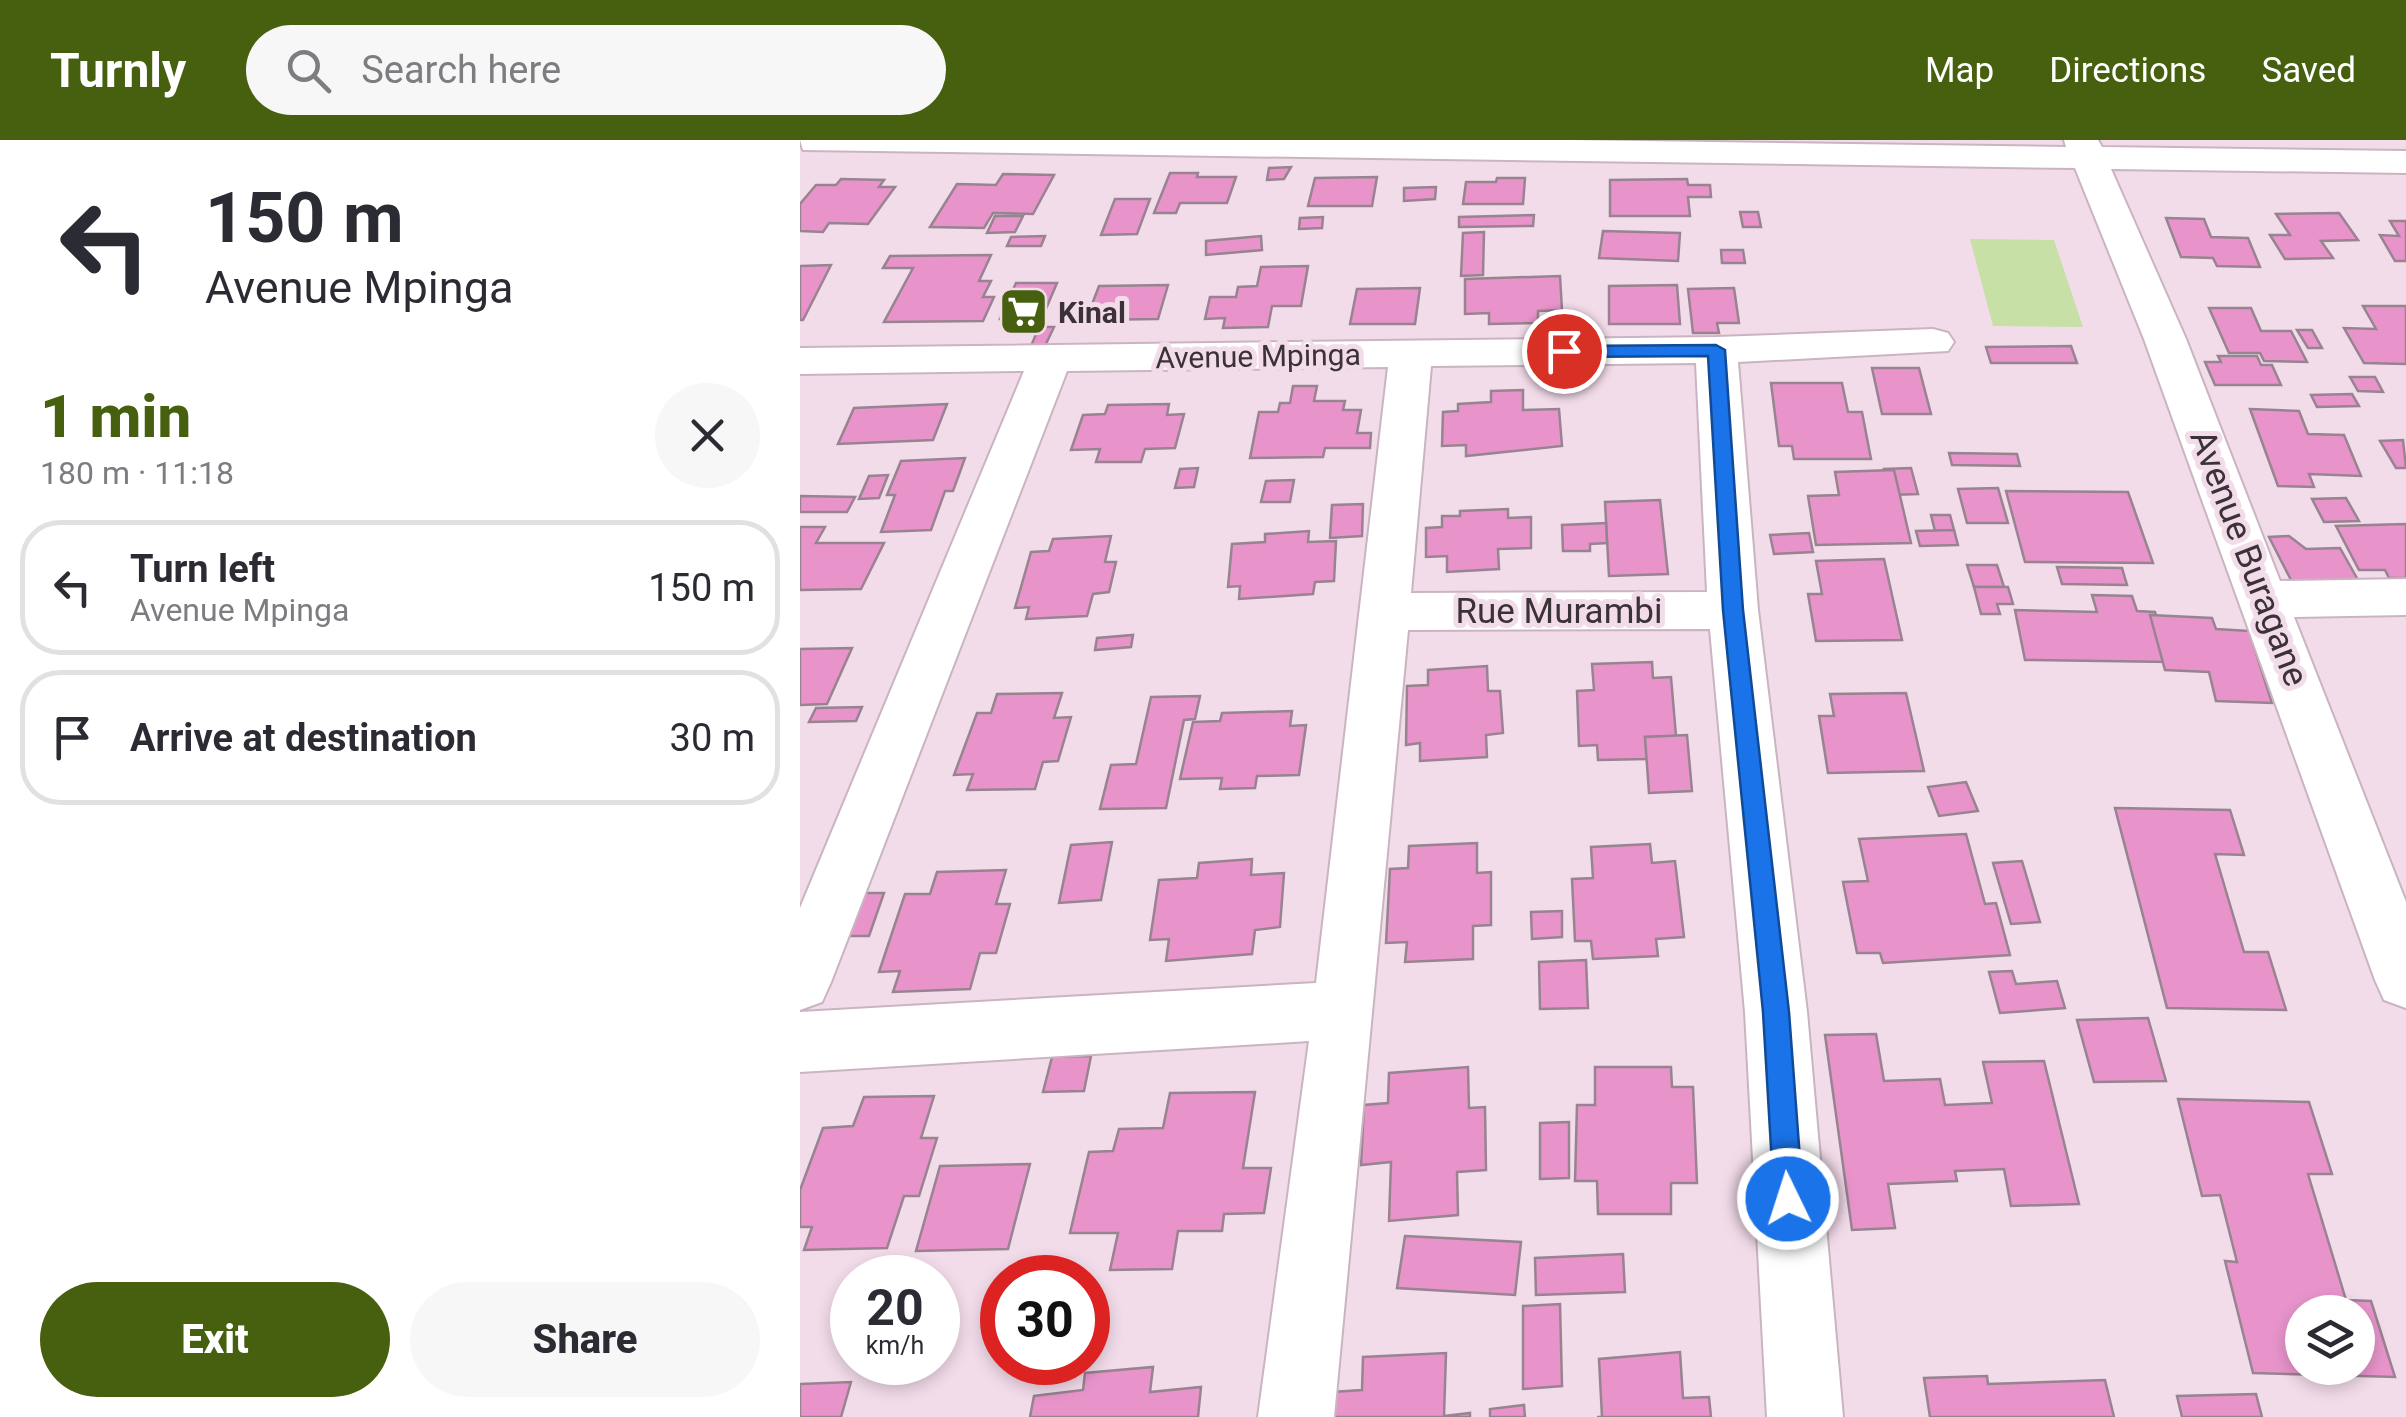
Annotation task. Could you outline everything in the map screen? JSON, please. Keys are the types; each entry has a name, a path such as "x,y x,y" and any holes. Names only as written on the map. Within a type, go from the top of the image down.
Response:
{"street":[{"path":"803,140 2084,150 2406,162"},
{"name":"Avenue Buragane","path":"2084,150 2165,339 2406,980"},
{"name":"Avenue Mpinga","path":"800,361 1716,350 1933,342"},
{"path":"1716,350 1733,610 1776,1012 1805,1417"},
{"path":"1296,1417 1344,1010 1411,352"},
{"path":"803,969 1050,360"},
{"path":"2265,598 2406,597"},
{"name":"Rue Murambi","path":"1384,612 1733,610"},
{"path":"800,1042 1344,1010"}],"green space":[{"path":"1970,239 2054,240 2083,327 1993,326"}],"building":[{"path":"1291,167 1284,179 1267,180 1269,168"},
{"path":"1170,173 1236,177 1227,203 1180,203 1176,213 1154,213"},
{"path":"1003,174 1054,175 1033,214 993,213 984,228 930,227 957,184 996,185"},
{"path":"1377,177 1372,206 1308,206 1315,178"},
{"path":"1497,178 1525,178 1523,204 1463,204 1466,182 1496,182"},
{"path":"841,179 884,180 879,187 895,187 868,224 829,223 823,232 800,231 800,204 816,185 836,185"},
{"path":"1687,179 1688,185 1710,185 1711,197 1688,197 1690,216 1610,216 1610,180"},
{"path":"1436,187 1435,199 1404,201 1404,188"},
{"path":"1115,199 1150,199 1137,234 1101,235"},
{"path":"1740,212 1758,212 1761,227 1743,227"},
{"path":"2339,213 2358,240 2321,241 2333,258 2285,259 2270,235 2290,235 2276,214"},
{"path":"1534,215 1533,226 1459,227 1459,217"},
{"path":"995,216 1023,216 1015,232 987,233"},
{"path":"1323,217 1322,228 1299,229 1300,218"},
{"path":"2166,218 2204,219 2211,237 2248,238 2260,267 2217,266 2213,258 2181,257"},
{"path":"2390,221 2406,221 2406,261 2395,261 2380,235 2399,236"},
{"path":"1603,231 1680,233 1678,261 1599,258"},
{"path":"1484,232 1483,275 1461,276 1463,233"},
{"path":"1045,236 1041,246 1007,246 1011,237"},
{"path":"1261,236 1262,250 1206,255 1206,241"},
{"path":"1721,250 1743,250 1745,263 1722,263"},
{"path":"991,255 979,281 991,281 983,297 994,297 983,321 884,322 913,268 883,268 890,256"},
{"path":"831,265 803,320 800,320 800,266"},
{"path":"1308,266 1301,306 1272,306 1268,327 1223,328 1225,318 1205,319 1210,297 1236,297 1238,287 1257,286 1261,267"},
{"path":"1560,276 1562,310 1538,311 1538,323 1489,324 1489,313 1465,314 1465,279"},
{"path":"1016,283 1057,283 1042,318 1000,319"},
{"path":"1168,285 1158,319 1086,320 1099,286"},
{"path":"1677,285 1680,324 1609,324 1609,286"},
{"path":"1420,288 1415,324 1350,324 1357,289"},
{"path":"1734,288 1739,323 1717,323 1719,333 1693,333 1688,289"},
{"path":"2363,306 2406,306 2406,364 2364,363 2344,328 2376,329"},
{"path":"2209,308 2251,308 2261,331 2291,331 2307,362 2264,361 2260,353 2229,353"},
{"path":"1039,327 1054,327 1045,346 1031,346"},
{"path":"2297,330 2312,330 2322,348 2308,348"},
{"path":"2071,346 2077,363 1991,363 1986,347"},
{"path":"2218,356 2257,356 2261,365 2272,365 2281,385 2215,385 2205,362 2221,362"},
{"path":"1872,368 1919,368 1931,414 1882,414"},
{"path":"2350,377 2375,377 2383,392 2358,391"},
{"path":"1771,383 1842,383 1848,412 1862,412 1871,459 1794,459 1792,446 1779,446"},
{"path":"1293,386 1317,386 1314,401 1345,401 1343,410 1361,410 1357,433 1371,433 1370,448 1325,448 1323,457 1250,458 1259,412 1278,412 1280,403 1290,403"},
{"path":"1523,390 1523,410 1559,409 1562,446 1466,456 1466,445 1442,446 1443,412 1458,411 1458,404 1491,402 1491,391"},
{"path":"2352,394 2359,406 2317,407 2311,395"},
{"path":"947,404 933,440 838,444 854,408"},
{"path":"1169,404 1167,415 1184,414 1175,448 1145,449 1141,462 1096,462 1100,449 1071,450 1083,415 1105,414 1108,405"},
{"path":"2250,409 2299,411 2308,434 2344,435 2361,476 2309,474 2314,487 2278,486"},
{"path":"2403,440 2406,468 2396,468 2380,441"},
{"path":"1949,453 2017,454 2020,466 1952,465"},
{"path":"965,458 953,491 945,491 931,530 881,532 895,495 887,495 901,461"},
{"path":"1198,468 1194,487 1175,488 1180,469"},
{"path":"1911,468 1918,494 1891,495 1884,469"},
{"path":"1894,470 1911,543 1816,545 1808,496 1839,495 1835,472"},
{"path":"888,475 879,498 859,499 869,476"},
{"path":"1294,480 1290,502 1261,502 1266,481"},
{"path":"1998,488 2008,523 1967,523 1958,489"},
{"path":"2006,491 2128,492 2153,563 2025,562"},
{"path":"800,496 855,497 847,512 800,512"},
{"path":"2346,498 2359,521 2324,522 2312,499"},
{"path":"1660,500 1668,574 1609,576 1605,502"},
{"path":"1363,504 1362,536 1330,538 1332,505"},
{"path":"1508,509 1508,518 1531,517 1531,548 1498,549 1499,569 1447,572 1447,556 1426,557 1426,528 1442,527 1442,516 1460,516 1460,511"},
{"path":"1931,515 1950,515 1954,530 1935,531"},
{"path":"1606,523 1607,543 1590,544 1590,551 1563,551 1562,525"},
{"path":"2406,524 2406,578 2389,578 2385,570 2359,570 2336,526"},
{"path":"800,527 825,527 816,543 884,543 861,589 800,590"},
{"path":"1954,530 1958,545 1920,546 1916,531"},
{"path":"1309,531 1308,542 1336,541 1334,581 1315,582 1313,594 1239,599 1240,586 1228,587 1232,544 1265,542 1265,534"},
{"path":"1809,533 1813,552 1774,554 1770,535"},
{"path":"1111,536 1105,562 1116,562 1109,592 1093,594 1087,616 1026,619 1029,607 1015,608 1031,552 1049,551 1053,539"},
{"path":"2289,536 2306,549 2340,548 2358,580 2292,582 2269,537"},
{"path":"1884,559 1902,640 1816,641 1808,594 1822,594 1816,561"},
{"path":"1967,565 1997,565 2004,587 1974,587"},
{"path":"2057,567 2122,568 2127,585 2062,584"},
{"path":"1974,587 2008,587 2013,604 1997,604 2000,614 1981,614"},
{"path":"2092,595 2132,596 2137,611 2155,612 2170,662 2025,660 2015,610 2097,612"},
{"path":"2150,615 2212,618 2216,629 2249,631 2272,703 2216,701 2209,672 2165,670"},
{"path":"1133,635 1131,647 1095,650 1097,638"},
{"path":"852,648 827,704 800,705 800,649"},
{"path":"1652,662 1653,678 1671,677 1676,736 1645,737 1647,759 1598,760 1597,745 1579,746 1577,691 1594,690 1592,664"},
{"path":"1487,666 1488,691 1500,691 1503,733 1486,735 1487,757 1420,761 1420,743 1406,745 1407,686 1428,685 1428,670"},
{"path":"1062,693 1054,718 1071,717 1058,761 1043,762 1035,789 967,790 973,774 954,775 977,713 991,713 997,694"},
{"path":"1906,693 1924,771 1828,773 1819,716 1834,716 1830,694"},
{"path":"1200,696 1195,719 1184,720 1166,808 1100,809 1111,765 1136,764 1151,697"},
{"path":"862,707 856,721 809,722 816,708"},
{"path":"1292,711 1290,726 1306,725 1299,775 1257,776 1255,788 1220,789 1222,778 1180,779 1193,722 1220,721 1222,713"},
{"path":"1687,735 1692,791 1649,793 1645,737"},
{"path":"1966,782 1978,811 1939,816 1928,787"},
{"path":"2115,808 2230,810 2244,855 2215,854 2244,952 2268,952 2286,1010 2167,1008"},
{"path":"1966,834 1985,904 1996,903 2010,955 1883,963 1880,953 1857,953 1843,882 1868,881 1859,839"},
{"path":"1112,842 1101,900 1059,903 1071,845"},
{"path":"1477,843 1477,873 1491,872 1491,925 1473,926 1473,959 1405,962 1407,942 1386,943 1390,869 1408,868 1409,846"},
{"path":"1650,844 1652,863 1675,861 1684,937 1656,939 1658,956 1593,959 1591,941 1575,941 1572,879 1593,878 1591,847"},
{"path":"1252,859 1251,875 1284,873 1280,927 1255,930 1252,954 1166,961 1169,939 1150,940 1159,880 1197,878 1199,863"},
{"path":"2022,861 2040,922 2011,924 1993,863"},
{"path":"1006,870 996,904 1010,904 996,953 980,953 970,989 893,992 900,971 879,972 905,894 930,894 937,872"},
{"path":"858,893 884,893 869,936 842,936"},
{"path":"1562,911 1562,937 1532,939 1531,912"},
{"path":"1586,960 1588,1008 1540,1009 1539,962"},
{"path":"2012,971 2016,984 2057,981 2065,1008 2000,1013 1989,972"},
{"path":"2148,1018 2166,1081 2094,1082 2077,1020"},
{"path":"1876,1034 1884,1081 1940,1079 1945,1105 1992,1103 1983,1062 2044,1061 2079,1204 2011,1206 2004,1169 1955,1171 1957,1181 1888,1184 1895,1228 1852,1230 1825,1035"},
{"path":"1091,1056 1084,1091 1043,1092 1052,1057"},
{"path":"1468,1067 1469,1108 1485,1107 1486,1170 1457,1172 1458,1215 1389,1221 1391,1162 1361,1165 1364,1105 1388,1103 1389,1073"},
{"path":"1595,1067 1671,1067 1672,1087 1693,1087 1697,1183 1671,1183 1671,1214 1598,1214 1597,1181 1575,1181 1577,1105 1595,1105"},
{"path":"1255,1092 1243,1168 1271,1168 1264,1213 1224,1214 1222,1231 1178,1231 1172,1269 1110,1270 1118,1233 1070,1233 1089,1152 1113,1151 1119,1129 1163,1128 1170,1093"},
{"path":"934,1096 921,1138 937,1138 919,1196 904,1196 887,1248 804,1250 812,1227 800,1227 800,1190 823,1128 853,1126 864,1097"},
{"path":"2178,1099 2309,1102 2332,1174 2308,1174 2344,1295 2285,1295 2285,1374 2253,1373 2225,1261 2237,1262 2220,1195 2202,1196"},
{"path":"1569,1122 1569,1178 1540,1179 1540,1123"},
{"path":"1030,1164 1008,1249 916,1251 940,1166"},
{"path":"1405,1236 1521,1242 1515,1295 1397,1288"},
{"path":"1623,1254 1625,1292 1536,1295 1535,1258"},
{"path":"1560,1304 1562,1386 1523,1389 1523,1306"},
{"path":"2375,1314 2395,1377 2375,1376"},
{"path":"1680,1352 1683,1398 1709,1397 1711,1417 1602,1417 1599,1359"},
{"path":"1446,1353 1444,1416 1470,1413 1470,1417 1331,1417 1332,1392 1362,1390 1363,1357"},
{"path":"1153,1367 1150,1392 1201,1387 1198,1417 1030,1417 1034,1396 1083,1390 1084,1385 1110,1385 1110,1371"},
{"path":"1987,1376 1988,1384 2105,1380 2114,1417 1930,1417 1924,1378"},
{"path":"800,1384 850,1385 841,1417 800,1417"},
{"path":"2256,1394 2262,1417 2182,1417 2177,1396"},
{"path":"1524,1405 1525,1417 1490,1417 1490,1409"}],"place":[{"name":"Kinal","path":"1023,312"}],"route":[{"path":"1564,351 1716,350 1733,610 1776,1012 1788,1199"}]}
